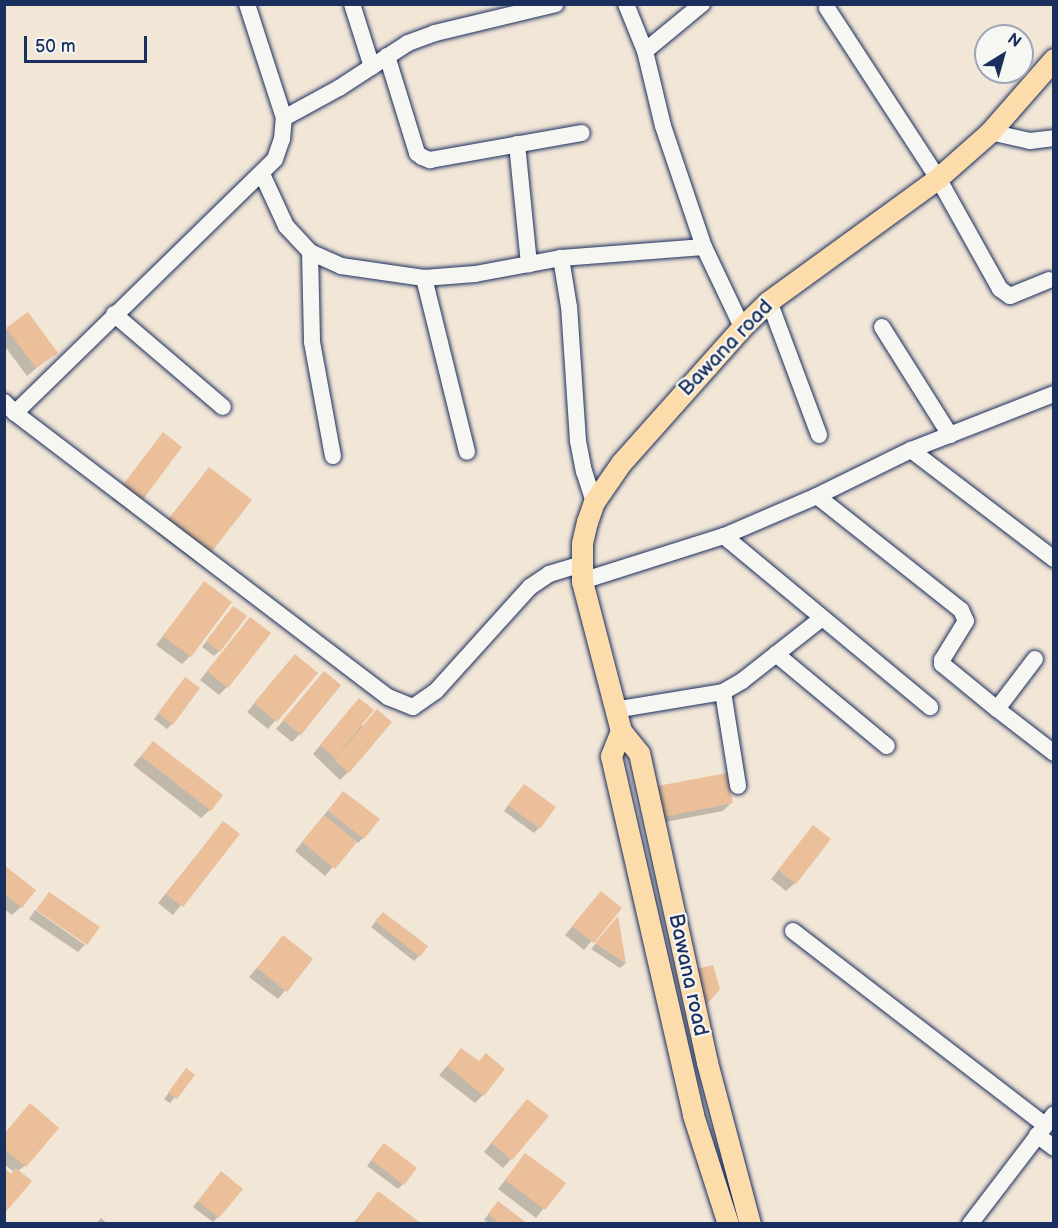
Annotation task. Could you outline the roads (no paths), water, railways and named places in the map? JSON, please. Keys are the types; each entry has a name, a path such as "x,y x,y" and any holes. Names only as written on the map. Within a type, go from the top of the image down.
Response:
{"main road":[{"name":"Bawana road","path":"750,1224 706,1062 639,753 621,730 614,710 582,572 582,543 594,502 621,464 742,327 769,301 938,178 990,132 1053,59"},
{"name":"Bawana road","path":"621,730 611,756 693,1115 728,1224"},
{"path":"661,975 687,972"}],"street":[{"path":"247,4 284,118 282,139 275,159 114,314 10,407 388,697 412,707 436,691 530,587 549,574 582,572 724,536 817,496 911,450 1053,394"},
{"path":"352,4 372,67"},
{"path":"284,118 372,67 408,42 435,33 556,4"},
{"path":"626,4 645,51 669,145 704,247 742,327"},
{"path":"645,51 702,4"},
{"path":"827,8 938,178 1005,294 1017,294 1049,280"},
{"path":"387,56 417,153 422,157 430,160 582,133"},
{"path":"990,132 1030,141 1053,138"},
{"path":"517,144 529,264"},
{"path":"262,174 286,226 310,252 342,266 424,278 475,274 561,258 704,247"},
{"path":"310,252 312,342 333,456"},
{"path":"561,258 568,307 578,441 584,472 594,502"},
{"path":"424,278 467,452"},
{"path":"769,301 819,435"},
{"path":"114,314 223,407"},
{"path":"882,327 950,435"},
{"path":"911,450 1053,559"},
{"path":"817,496 961,610 966,621 942,660 942,664 1053,753"},
{"path":"724,536 930,708"},
{"path":"614,710 723,692 742,681 822,618"},
{"path":"776,654 887,746"},
{"path":"997,709 1035,659"},
{"path":"723,692 738,786"},
{"path":"793,931 1045,1124 1053,1148"},
{"path":"970,1224 1045,1124"}]}
